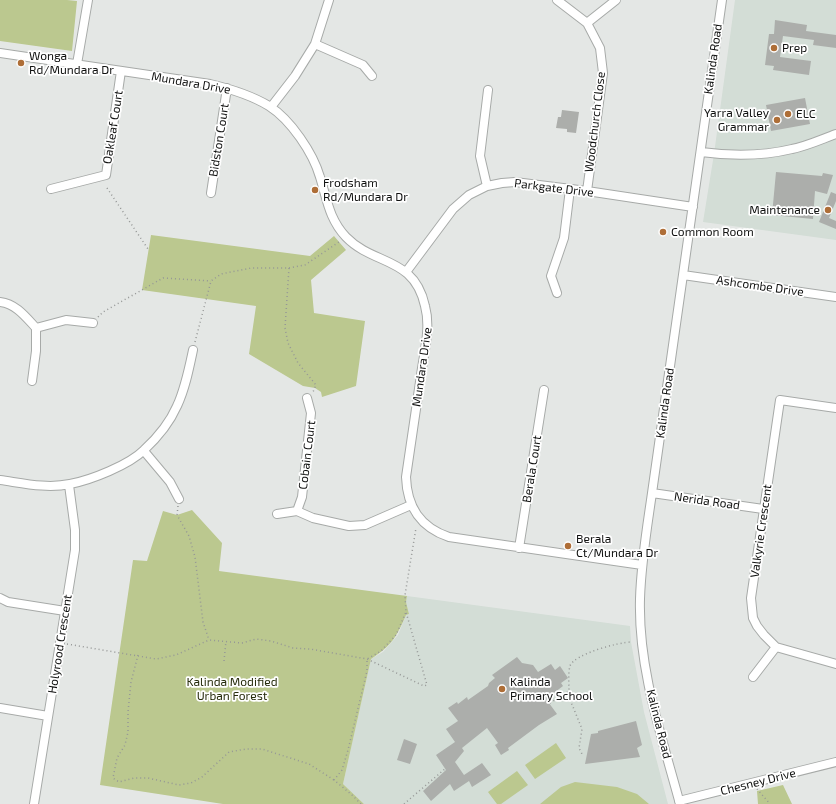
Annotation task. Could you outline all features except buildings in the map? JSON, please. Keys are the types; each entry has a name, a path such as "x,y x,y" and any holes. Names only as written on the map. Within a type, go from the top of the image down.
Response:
{"street":[{"path":"77,64 88,0"},
{"path":"271,107 295,76 315,44 329,0"},
{"name":"Woodchurch Close","path":"557,0 587,23 600,48 603,73 587,191"},
{"path":"587,23 616,0"},
{"name":"Kalinda Road","path":"679,803 647,676 642,642 640,600 642,565 722,0"},
{"path":"315,44 363,65 372,76"},
{"name":"Mundara Drive","path":"0,52 210,84 227,88 271,107 288,124 306,147 319,175 329,211 336,224 346,237 363,250 395,264 406,272 421,292 428,318 406,477 406,489 411,505 418,516 426,525 439,534 461,540 642,565"},
{"name":"Oakleaf Court","path":"51,189 106,175 122,71"},
{"name":"Bidston Court","path":"211,192 227,88"},
{"path":"487,186 480,156 488,90"},
{"path":"701,152 714,154 762,155 794,149 836,134"},
{"name":"Parkgate Drive","path":"406,272 444,219 453,209 469,195 487,186 515,182 693,207"},
{"path":"557,293 551,276 564,238 570,189"},
{"name":"Ashcombe Drive","path":"683,275 836,297"},
{"path":"0,302 7,303 22,312 36,328 36,351 32,381"},
{"path":"36,328 66,320 93,323"},
{"path":"0,480 31,485 69,485 97,477 126,463 144,451 170,418 178,405 188,374 193,350"},
{"name":"Berala Court","path":"519,548 544,390"},
{"name":"Cobain Court","path":"297,512 302,497 311,413 307,398"},
{"name":"Valkyrie Crescent","path":"776,647 757,626 753,618 751,598 780,400 836,408"},
{"path":"144,451 170,482 179,499"},
{"name":"Holyrood Crescent","path":"34,804 75,550 75,530 69,485"},
{"name":"Nerida Road","path":"652,493 763,509"},
{"path":"277,514 297,512 313,518 349,526 365,525 411,505"},
{"path":"0,598 8,602 65,611"},
{"path":"754,677 776,647 836,664"},
{"path":"0,708 48,716"},
{"name":"Chesney Drive","path":"679,803 754,782 836,762"}],"path":[{"path":"107,188 148,249"},
{"path":"93,323 103,312 162,278 211,281 221,274 251,268 289,268 305,265 346,237"},
{"path":"289,268 286,328 288,343 298,363 316,385 314,392 307,398"},
{"path":"193,350 211,281"},
{"path":"179,499 177,515 189,536 195,556 203,622 208,640"},
{"path":"60,643 156,659 176,656 208,640 242,643 256,639 271,641 292,648 310,649 367,659 424,686 427,685 406,612 405,595 416,528"},
{"path":"367,659 381,651 396,635 406,612"},
{"path":"224,661 226,641"},
{"path":"583,756 580,748 582,729 568,691 570,665 574,660 601,648 620,643 632,642"},
{"path":"138,655 132,682 128,712 128,732 125,744 117,758 113,778 119,782 134,778 148,778 179,785 191,783 202,777 229,752 246,749 262,749 309,764 334,780 361,804"},
{"path":"334,780 342,770 348,750 367,672 367,659"},
{"path":"550,703 568,691"},
{"path":"404,804 446,768"},
{"path":"754,782 759,792 770,804"}],"shaded area":[{"name":"Yarra Valley Grammar","path":"735,0 836,0 836,240 703,222"},
{"name":"Kalinda Primary School","path":"407,596 630,626 631,642 644,712 668,804 364,804 343,784 371,659 383,652 398,635 406,615 409,614 406,602"}],"green space":[{"path":"0,0 77,1 72,51 0,41"},
{"path":"151,235 310,256 334,236 346,250 311,280 314,313 365,321 356,386 322,397 321,392 315,388 303,386 249,354 256,306 142,290"},
{"name":"Kalinda Modified Urban Forest","path":"192,510 222,543 219,571 407,596 406,602 409,614 406,615 399,630 389,645 371,659 343,784 364,804 223,804 100,785 133,560 147,561 163,511 177,515"},
{"path":"556,743 566,758 535,779 525,765"},
{"path":"517,771 528,785 501,804 497,804 488,792"},
{"path":"575,782 617,787 637,794 649,804 540,804 561,787"},
{"path":"783,785 792,804 758,804 757,791"}],"place":[{"name":"Prep","path":"774,48"},
{"name":"Wonga Rd/Mundara Dr","path":"21,63"},
{"name":"ELC","path":"788,114"},
{"name":"Yarra Valley Grammar","path":"777,120"},
{"name":"Frodsham Rd/Mundara Dr","path":"315,190"},
{"name":"Maintenance","path":"828,210"},
{"name":"Common Room","path":"663,232"},
{"name":"Berala Ct/Mundara Dr","path":"568,546"},
{"name":"Kalinda Primary School","path":"502,689"}]}
